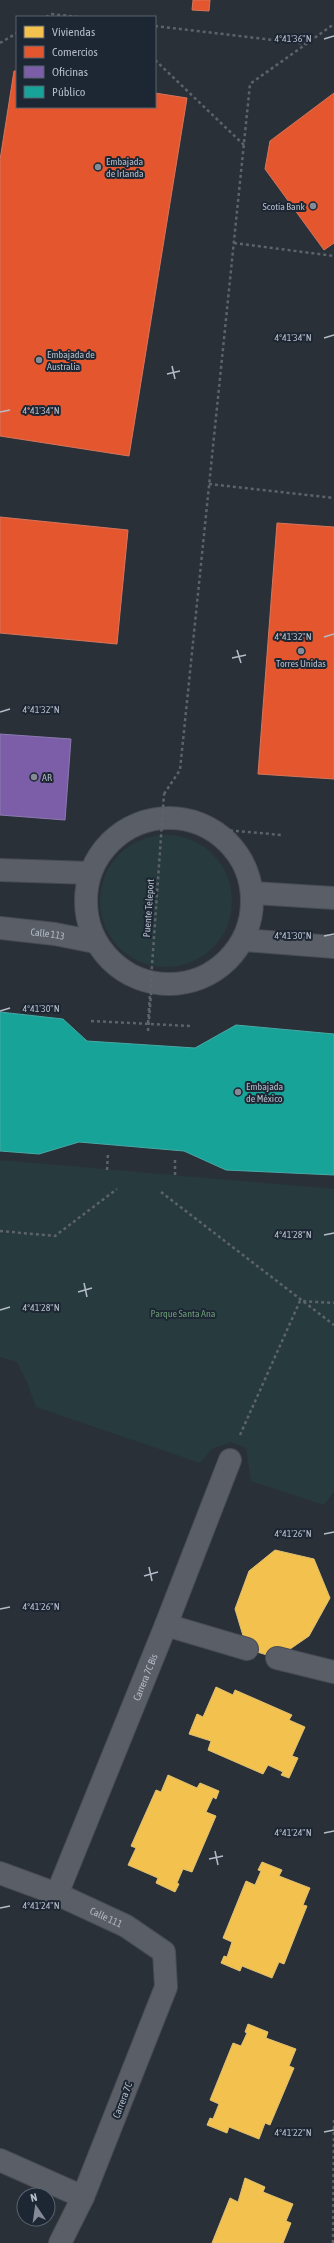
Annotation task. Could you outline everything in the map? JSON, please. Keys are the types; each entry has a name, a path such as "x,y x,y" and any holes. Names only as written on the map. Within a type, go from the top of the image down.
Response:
{"street":[{"path":"165,817 189,820 212,829 233,845 247,868 253,893 252,917 244,940 231,958 214,972 195,981 174,985 152,983 129,975 114,964 96,942 87,919 86,896 90,873 106,847 119,834 141,822 165,817"},
{"path":"0,870 90,873"},
{"path":"253,893 334,898"},
{"name":"Calle 113","path":"0,928 55,934 96,942"},
{"path":"244,940 334,947"},
{"name":"Carrera 7C Bis","path":"57,1894 166,1625 230,1460"},
{"path":"166,1625 247,1649"},
{"path":"277,1658 334,1672"},
{"name":"Calle 111","path":"0,1873 57,1894 126,1926 164,1952"},
{"name":"Carrera 7C","path":"60,2243 83,2197 166,1987 164,1952"},
{"path":"0,2160 83,2197"}],"path":[{"path":"48,16 52,14 70,16"},
{"path":"334,24 250,84 209,484 334,498"},
{"path":"156,26 307,44"},
{"path":"0,43 16,34"},
{"path":"156,61 244,145"},
{"path":"234,243 334,256"},
{"name":"Puente Teleport","path":"148,1023 164,794 180,770 209,484"},
{"path":"212,829 282,836"},
{"path":"148,1031 152,983"},
{"path":"91,1021 190,1026"},
{"path":"107,1170 108,1153"},
{"path":"175,1159 175,1175"},
{"path":"0,1231 55,1236 117,1189"},
{"path":"161,1192 300,1301 334,1325"},
{"path":"300,1301 334,1303"},
{"path":"230,1460 300,1301"},
{"path":"333,2243 334,2117"}],"green space":[{"path":"166,835 191,840 208,850 217,859 227,876 232,901 227,926 217,943 208,952 191,962 166,967 141,962 124,952 115,943 105,926 100,901 105,876 115,859 124,850 141,840"},
{"name":"Parque Santa Ana","path":"0,1160 334,1189 334,1492 324,1505 251,1481 246,1448 231,1442 212,1449 200,1463 36,1407 27,1382 17,1362 0,1357"}],"building: Viviendas":[{"path":"275,1550 314,1559 330,1598 309,1636 277,1658 247,1649 235,1609 249,1571"},
{"path":"216,1687 233,1695 235,1690 292,1715 289,1720 305,1727 292,1756 298,1758 289,1778 281,1775 283,1772 268,1765 263,1774 208,1750 211,1741 189,1734 197,1714 203,1717"},
{"path":"168,1775 197,1788 200,1783 219,1791 216,1799 213,1797 206,1812 216,1816 192,1872 183,1869 175,1892 156,1883 158,1878 128,1865 136,1848 131,1846 156,1790 161,1792"},
{"path":"262,1862 282,1870 279,1876 310,1888 303,1905 307,1906 284,1964 279,1962 272,1978 242,1966 240,1971 221,1963 224,1956 227,1957 232,1942 223,1938 246,1881 255,1885 261,1871 258,1870"},
{"path":"248,2024 268,2032 266,2038 296,2049 289,2066 294,2068 270,2125 265,2123 259,2139 229,2127 227,2133 207,2125 210,2118 213,2119 219,2104 210,2100 233,2043 241,2046 247,2033 245,2032"},
{"path":"245,2178 265,2187 263,2192 293,2204 286,2221 291,2223 283,2243 212,2243 230,2198 238,2202"}],"building: Comercios":[{"path":"193,0 210,0 209,11 192,10"},
{"path":"14,71 16,71 16,108 156,108 156,93 187,98 129,456 0,436 0,160"},
{"name":"Scotia Bank","path":"334,93 334,243 324,250 265,169 270,141"},
{"path":"0,517 128,530 117,644 0,633"},
{"name":"Torres Unidas","path":"277,523 334,527 334,779 258,774"}],"building: Oficinas":[{"name":"AR","path":"0,734 71,739 65,820 0,815"}],"building: Público":[{"path":"0,1012 63,1019 87,1041 195,1048 236,1025 334,1034 334,1175 226,1170 184,1151 79,1142 39,1154 0,1151"}],"place":[{"name":"Embajada de Irlanda","path":"98,167"},
{"name":"Scotia Bank","path":"313,206"},
{"name":"Embajada de Australia","path":"39,360"},
{"name":"Torres Unidas","path":"301,651"},
{"name":"AR","path":"34,777"},
{"name":"Embajada de México","path":"238,1092"}]}
